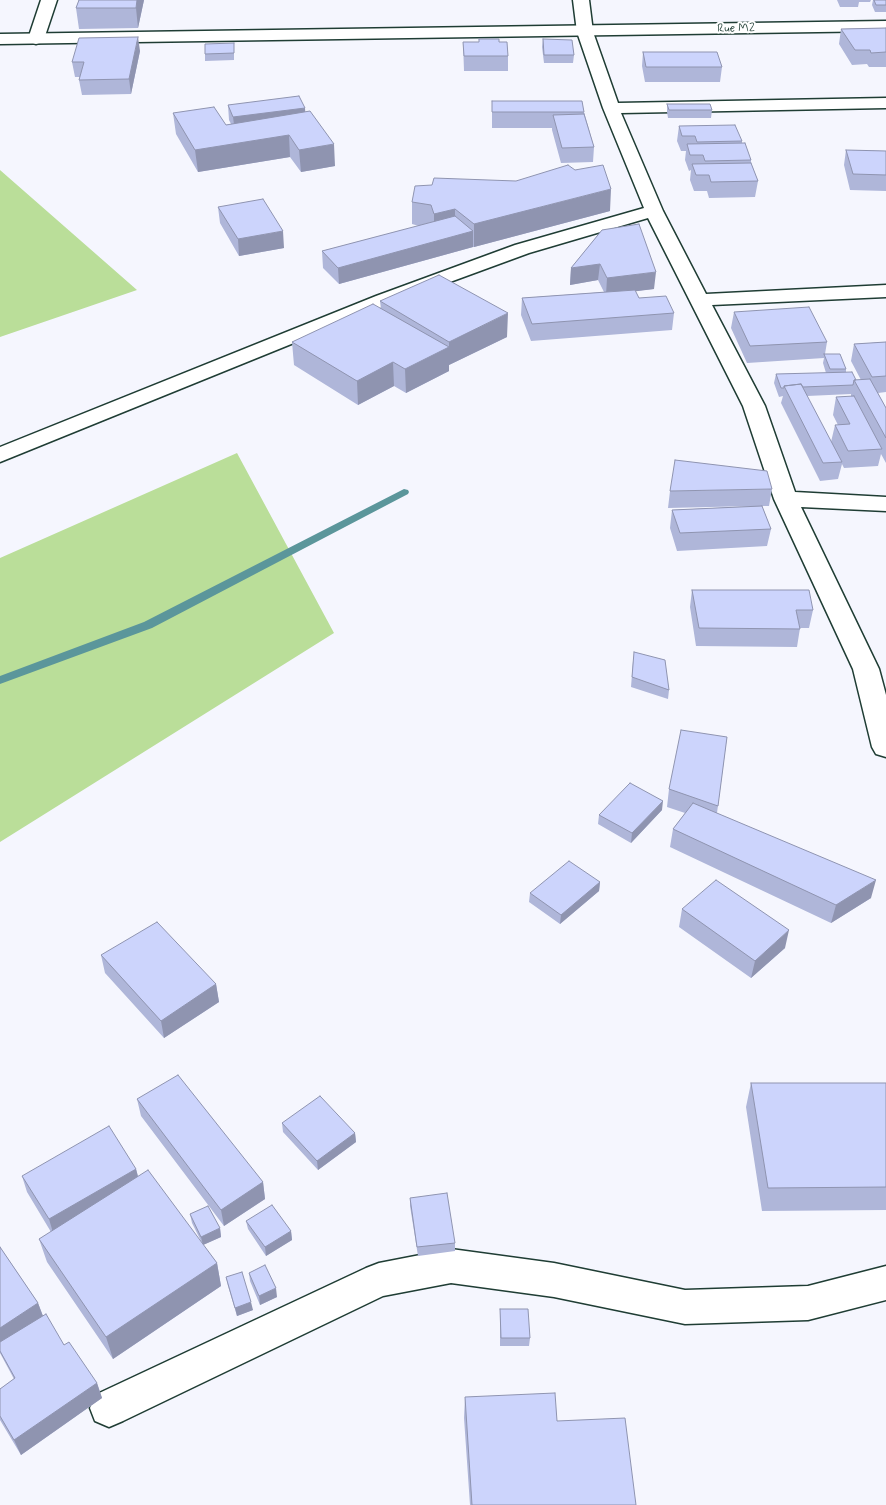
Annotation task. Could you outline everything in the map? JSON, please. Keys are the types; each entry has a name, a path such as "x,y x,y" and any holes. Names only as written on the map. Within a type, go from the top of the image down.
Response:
{"street":[{"path":"36,39 50,0"},
{"path":"581,0 586,32 611,108 654,211 754,406 786,498 866,669 886,747"},
{"name":"Rue M2","path":"0,40 886,26"},
{"path":"611,108 886,103"},
{"path":"0,455 383,300 522,249 654,211"},
{"path":"701,300 886,290"},
{"path":"786,498 886,504"},
{"path":"110,1408 379,1280 451,1266 554,1280 685,1308 808,1303 886,1283"}],"green space":[{"path":"0,170 137,290 0,337"},
{"path":"237,453 334,633 0,842 0,558"}],"building":[{"path":"79,0 137,0 136,8 76,8"},
{"path":"874,0 886,0 886,5 876,5"},
{"path":"886,28 886,52 871,53 870,50 855,50 841,29"},
{"path":"138,37 129,79 79,80 84,62 72,62 79,38"},
{"path":"479,39 499,39 499,42 507,42 508,56 464,56 463,42 479,42"},
{"path":"543,39 572,40 574,55 544,55"},
{"path":"234,43 234,53 205,54 205,44"},
{"path":"643,52 717,52 722,67 646,67"},
{"path":"299,96 305,108 233,117 228,105"},
{"path":"492,101 582,101 584,112 492,112"},
{"path":"667,104 710,104 712,110 669,110"},
{"path":"214,107 226,125 310,111 334,144 299,150 289,135 195,150 173,113"},
{"path":"584,114 594,147 562,148 553,115"},
{"path":"735,125 742,141 697,142 695,136 682,136 679,126"},
{"path":"745,143 751,160 705,161 703,155 690,155 687,144"},
{"path":"846,150 886,151 886,175 853,174"},
{"path":"751,163 758,181 711,182 709,175 696,175 692,164"},
{"path":"568,165 575,170 603,165 611,189 474,224 455,209 434,214 431,205 412,202 415,186 432,185 434,178 516,181"},
{"path":"263,199 283,231 238,239 218,207"},
{"path":"455,216 473,231 338,268 322,251"},
{"path":"639,224 656,272 607,278 600,264 571,268 602,230"},
{"path":"439,275 508,313 449,342 380,301"},
{"path":"635,290 639,298 666,296 674,313 532,324 522,298"},
{"path":"373,304 449,347 405,369 393,362 357,381 292,342"},
{"path":"809,307 827,342 750,346 734,312"},
{"path":"886,342 886,376 872,377 854,344"},
{"path":"824,354 840,354 846,369 830,369"},
{"path":"852,372 856,380 854,380 853,385 803,387 801,384 784,386 784,388 781,388 776,374"},
{"path":"870,379 886,408 886,438 854,380"},
{"path":"801,384 842,462 823,463 784,386"},
{"path":"854,396 882,449 848,451 835,425 850,424 836,397"},
{"path":"675,460 767,471 772,489 670,491"},
{"path":"762,506 771,529 680,533 672,510"},
{"path":"692,590 809,590 813,610 796,610 800,629 699,628"},
{"path":"634,652 665,660 669,690 632,677"},
{"path":"681,730 727,737 718,806 669,789"},
{"path":"630,783 663,801 632,833 599,815"},
{"path":"693,803 876,880 836,905 673,829"},
{"path":"569,861 600,882 561,915 530,893"},
{"path":"716,880 789,930 755,961 682,909"},
{"path":"157,922 216,984 161,1021 101,955"},
{"path":"178,1075 263,1182 221,1210 137,1099"},
{"path":"751,1083 886,1083 886,1187 768,1188"},
{"path":"320,1096 355,1133 317,1161 282,1123"},
{"path":"109,1126 136,1169 49,1219 22,1176"},
{"path":"148,1170 217,1263 106,1337 39,1239"},
{"path":"447,1193 455,1243 417,1247 410,1198"},
{"path":"272,1205 291,1231 265,1247 246,1221"},
{"path":"208,1206 220,1228 201,1237 190,1214"},
{"path":"0,1247 38,1303 0,1328"},
{"path":"265,1265 276,1288 259,1296 249,1273"},
{"path":"242,1272 251,1302 235,1308 226,1277"},
{"path":"500,1309 528,1309 530,1338 501,1338"},
{"path":"46,1314 64,1345 69,1342 97,1383 14,1440 0,1416 0,1389 15,1378 0,1351 0,1342"},
{"path":"555,1393 557,1421 625,1418 636,1505 472,1505 465,1397"}],"waterway":[{"path":"0,680 148,625 404,492"}]}
